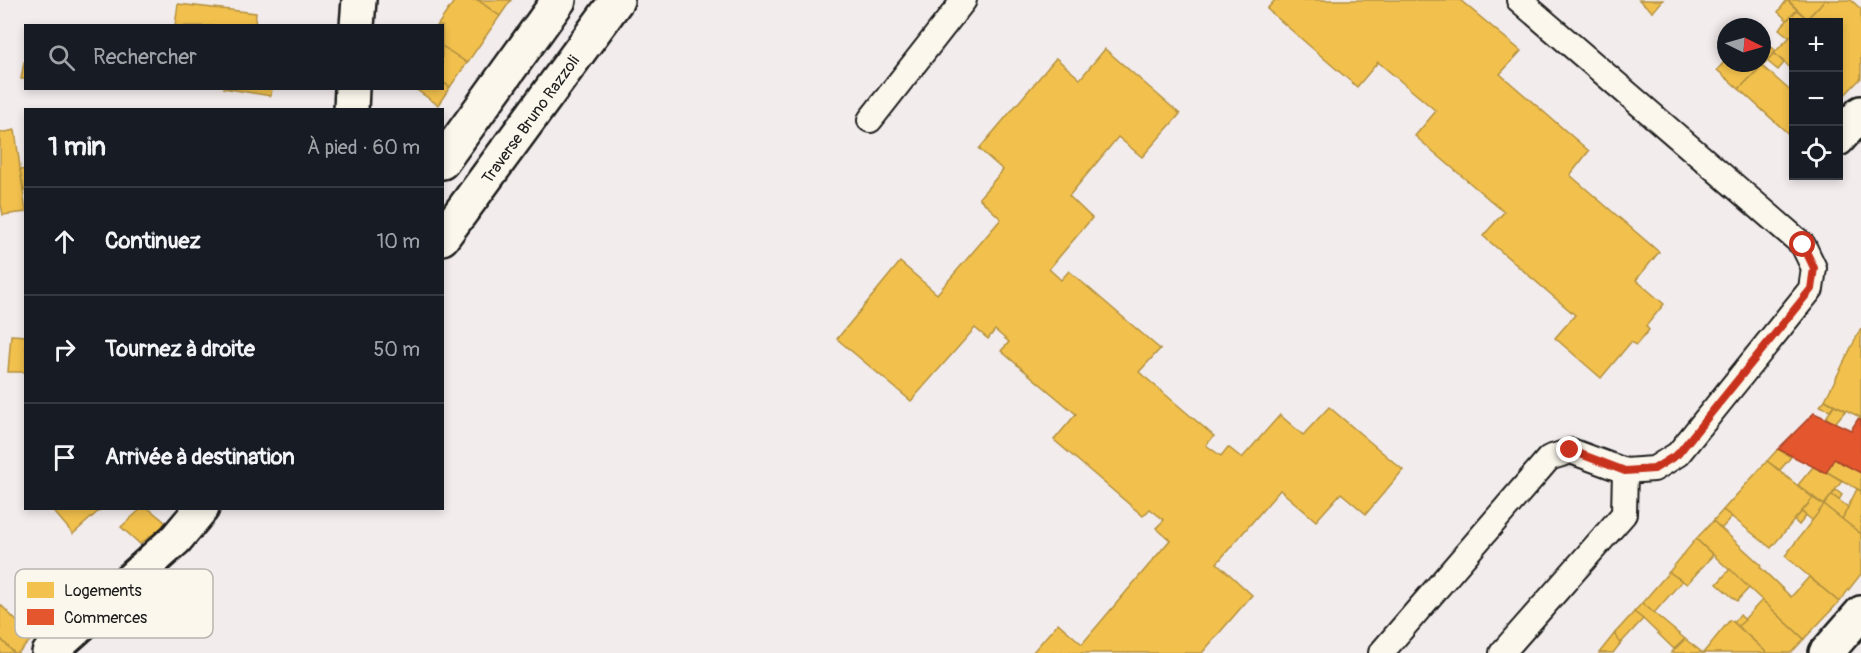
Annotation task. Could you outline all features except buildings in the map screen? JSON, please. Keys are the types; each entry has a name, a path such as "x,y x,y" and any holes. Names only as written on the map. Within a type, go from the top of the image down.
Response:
{"street":[{"path":"357,24 359,0"},
{"path":"444,159 559,0"},
{"name":"Traverse Bruno Razzoli","path":"444,235 617,0"},
{"path":"351,108 352,90"},
{"path":"1843,134 1861,114"},
{"path":"143,569 176,539 200,510"},
{"path":"1826,653 1861,613"},
{"path":"49,653 66,638"}],"lane":[{"path":"870,120 964,0"},
{"path":"1381,653 1549,458 1570,450 1625,471 1654,469 1678,454 1811,289 1814,268 1803,245 1519,0"},
{"path":"1502,653 1624,514 1625,471"}],"route":[{"path":"1570,450 1625,471 1654,469 1678,454 1811,289 1814,268 1803,245"}]}
